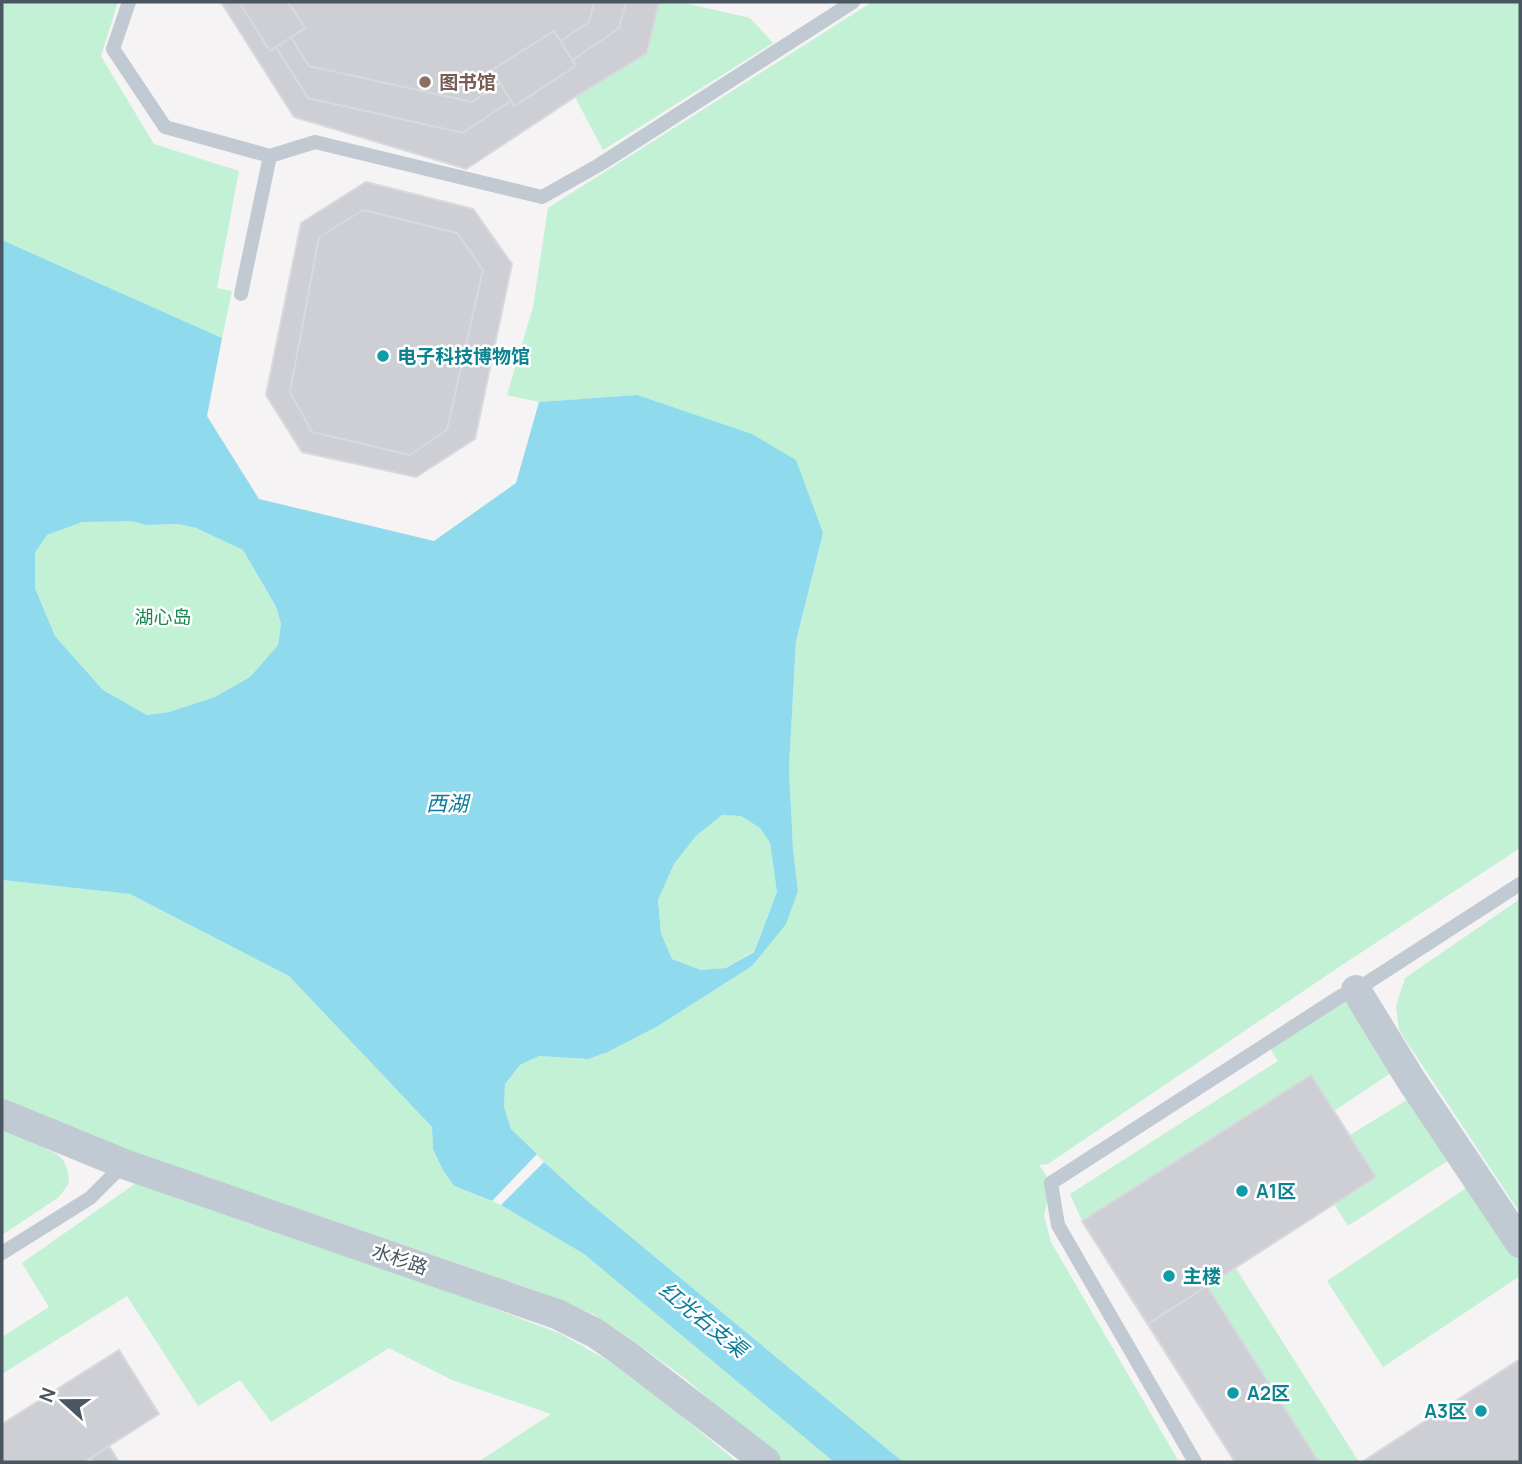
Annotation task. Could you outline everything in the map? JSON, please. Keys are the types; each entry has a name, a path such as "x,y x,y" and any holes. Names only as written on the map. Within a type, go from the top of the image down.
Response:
{"street":[{"path":"1356,990 1411,1080 1520,1243"},
{"name":"水杉路","path":"2,1114 124,1164 557,1314 595,1333 624,1353 766,1462"}],"lane":[{"path":"129,2 113,49 165,127 270,156 315,142 542,197 599,165 853,2"},
{"path":"241,294 270,156"},
{"path":"1195,1462 1059,1226 1051,1183 1520,884"},
{"path":"2,1253 90,1198 124,1164"}],"green space":[{"path":"2,2 118,2 101,56 154,144 239,171 217,288 232,291 222,338 2,240"},
{"path":"659,2 680,2 750,18 773,43 603,150 575,97 646,53"},
{"path":"872,2 1520,2 1520,848 1048,1164 1039,1165 1051,1183 1044,1216 1051,1242 1179,1462 903,1462 585,1199 511,1129 504,1107 505,1084 520,1065 539,1056 588,1059 608,1052 658,1026 752,966 798,891 789,768 796,641 823,533 637,395 539,402 507,395 533,307 548,208"},
{"name":"湖心岛","path":"82,521 178,524 196,528 243,550 276,608 281,624 278,645 250,677 216,697 169,712 147,715 103,690 55,636 35,588 35,553 47,535"},
{"path":"722,815 741,816 760,828 770,843 777,892 754,951 726,968 701,970 672,959 661,933 658,900 674,864 696,836"},
{"path":"2,880 130,894 289,976 432,1127 433,1149 454,1186 501,1205 584,1254 834,1462 780,1462 686,1379 593,1314 537,1291 67,1129 2,1099"},
{"path":"1520,899 1520,1213 1399,1030 1396,1006 1405,978"},
{"path":"1341,996 1394,1071 1334,1111 1311,1075 1082,1221 1070,1194 1278,1061 1267,1043"},
{"path":"1410,1098 1452,1158 1348,1226 1334,1204 1376,1177 1350,1135"},
{"path":"2,1130 59,1156 66,1165 69,1183 59,1197 2,1235"},
{"path":"136,1183 459,1295 561,1334 628,1372 737,1462 478,1462 551,1414 452,1380 389,1348 271,1422 240,1380 198,1406 127,1296 2,1374 2,1337 49,1307 22,1263"},
{"path":"1471,1185 1520,1259 1520,1276 1383,1367 1327,1281"},
{"path":"1235,1267 1359,1462 1319,1462 1207,1286"}],"water":[{"name":"西湖","path":"2,240 222,338 207,416 259,499 434,541 516,483 539,402 637,395 752,434 796,460 823,533 796,641 789,768 798,891 786,924 752,966 658,1026 608,1052 588,1059 539,1056 520,1065 505,1084 504,1107 511,1129 537,1154 492,1201 454,1186 433,1149 432,1127 289,976 130,894 2,880","holes":["131,521 146,525 178,524 196,528 243,550 276,607 281,624 278,645 250,677 215,697 169,712 147,715 103,690 55,636 35,588 35,553 47,535 82,522","722,815 741,816 760,828 770,843 777,892 754,952 726,968 701,970 672,959 661,933 658,900 674,864 696,836"]},
{"name":"红光右支渠","path":"544,1162 585,1199 903,1462 834,1462 584,1254 501,1205"}],"building":[{"name":"图书馆","path":"221,2 659,2 647,53 466,169 294,117"},
{"path":"239,2 288,2 305,28 270,51"},
{"name":"图书馆","path":"239,2 626,2 619,28 573,60 576,66 514,106 511,101 463,133 308,98 276,47 270,51"},
{"path":"288,2 594,2 589,22 561,41 554,31 492,70 500,83 472,102 309,66 291,37 305,28"},
{"path":"554,31 576,66 514,106 492,70"},
{"name":"电子科技博物馆","path":"366,182 473,209 512,264 475,439 416,477 302,452 266,395 301,223"},
{"name":"电子科技博物馆","path":"363,210 457,233 483,270 447,430 410,455 312,432 290,392 319,237"},
{"name":"主楼","path":"1311,1075 1376,1177 1207,1286 1319,1462 1235,1462 1082,1221"},
{"name":"主楼","path":"1311,1075 1376,1177 1148,1324 1082,1221"},
{"name":"A2区","path":"1207,1286 1319,1462 1235,1462 1148,1324"},
{"path":"119,1350 159,1414 109,1446 119,1462 94,1462 91,1458 84,1462 2,1462 2,1424"},
{"name":"A3区","path":"1520,1359 1520,1462 1362,1462"},
{"name":"A3区","path":"1520,1359 1520,1462 1362,1462"},
{"path":"109,1446 119,1462 94,1462 91,1458"}],"place":[{"name":"图书馆","path":"425,82"},
{"name":"电子科技博物馆","path":"383,356"},
{"name":"A1区","path":"1242,1191"},
{"name":"主楼","path":"1169,1276"},
{"name":"A2区","path":"1233,1393"},
{"name":"A3区","path":"1481,1411"}]}
